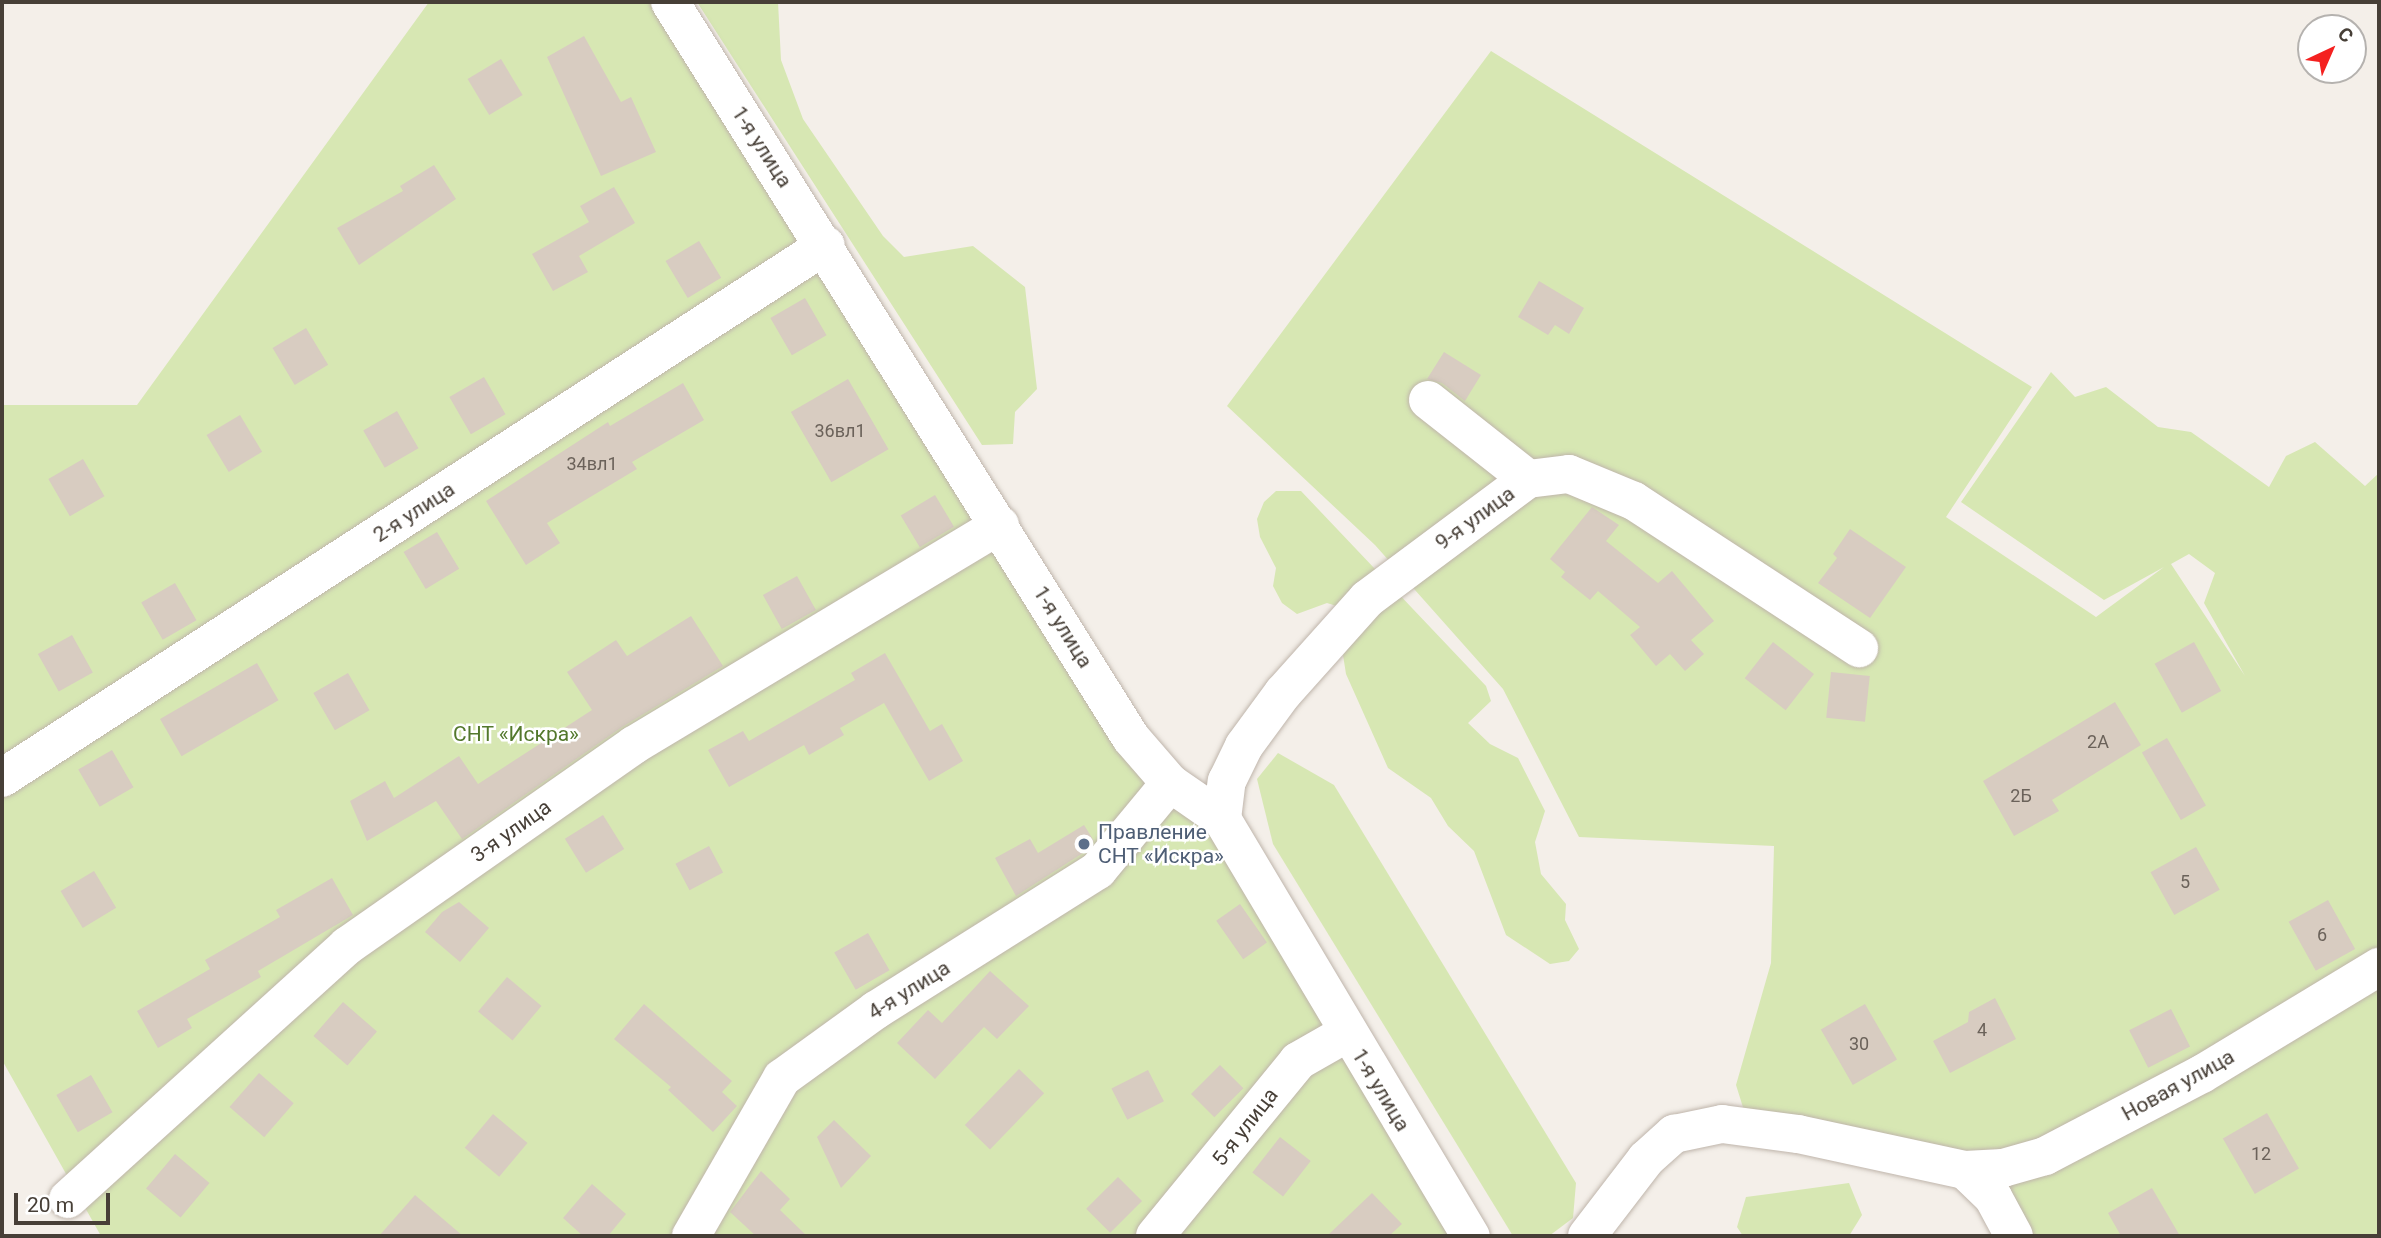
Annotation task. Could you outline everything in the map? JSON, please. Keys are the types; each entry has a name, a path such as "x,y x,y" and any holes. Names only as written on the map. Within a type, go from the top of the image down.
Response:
{"street":[{"name":"1-я улица","path":"670,2 826,245 1131,738 1170,783 1222,819 1285,919 1347,1033 1471,1236"},
{"name":"2-я улица","path":"2,778 826,245"},
{"path":"1428,400 1528,479"},
{"name":"9-я улица","path":"1222,819 1227,781 1244,746 1283,693 1367,599 1528,479 1569,474 1634,501 1859,648"},
{"name":"3-я улица","path":"68,1199 347,946 634,745 1000,525"},
{"name":"4-я улица","path":"691,1236 782,1079 876,1010 1098,870 1170,783"},
{"name":"Новая улица","path":"1587,1236 1646,1159 1674,1135 1722,1124 1798,1134 1965,1170 2003,1168 2045,1156 2202,1074 2379,968"},
{"name":"5-я улица","path":"1154,1236 1298,1061 1347,1033"},
{"path":"1965,1170 1993,1197 2014,1236"}],"green space":[{"name":"СНТ «Искра»","path":"429,2 652,2 1205,824 1464,1236 101,1236 2,1060 2,405 137,405"},
{"path":"697,2 778,2 781,60 803,119 883,236 904,257 973,246 1025,287 1037,389 1015,412 1013,444 982,445"},
{"path":"1491,51 2032,387 1946,517 2096,617 2164,567 2104,600 1961,502 2051,372 2075,397 2106,387 2158,427 2191,432 2269,487 2286,456 2315,442 2365,486 2379,473 2379,1236 2006,1236 1977,1181 1753,1139 1736,1085 1771,963 1774,846 1579,837 1503,689 1375,545 1227,406","holes":["2189,554 2215,573 2204,603 2245,676 2171,564"]},
{"path":"1276,491 1301,491 1486,686 1491,701 1468,723 1490,744 1518,758 1545,811 1535,842 1541,874 1566,904 1565,920 1579,949 1569,961 1550,964 1506,935 1474,851 1448,826 1431,798 1388,768 1346,674 1343,655 1353,621 1343,608 1327,603 1297,614 1282,603 1273,586 1276,568 1260,537 1257,519 1264,502"},
{"path":"1278,753 1334,785 1576,1183 1573,1218 1549,1236 1513,1236 1273,844 1257,779"},
{"path":"1849,1183 1862,1215 1849,1236 1743,1236 1737,1227 1746,1197"}],"building":[{"path":"584,36 621,102 631,97 656,152 601,176 547,57"},
{"path":"501,59 523,95 489,115 468,79"},
{"path":"434,165 456,199 359,265 337,228 403,191 400,186"},
{"path":"614,187 635,223 579,256 588,272 553,291 532,254 589,222 580,206"},
{"path":"699,241 721,278 688,298 666,261"},
{"path":"1539,281 1584,308 1569,334 1555,325 1548,335 1518,317"},
{"path":"805,298 826,335 792,355 770,318"},
{"path":"306,328 328,365 295,385 273,348"},
{"path":"1444,352 1481,375 1465,401 1442,383 1427,379"},
{"path":"484,377 506,414 471,434 449,397"},
{"path":"848,379 888,449 831,482 791,412"},
{"path":"683,383 704,420 632,462 637,469 547,523 560,543 526,565 486,501 608,422 610,426"},
{"path":"397,411 418,448 385,468 363,431"},
{"path":"240,415 262,452 229,472 207,435"},
{"path":"83,459 104,496 70,516 48,479"},
{"path":"935,495 954,527 920,547 901,516"},
{"path":"1592,507 1619,525 1606,541 1658,583 1672,571 1714,621 1691,640 1704,654 1685,671 1670,654 1656,666 1630,635 1640,627 1598,591 1590,600 1561,577 1565,572 1550,559"},
{"path":"1850,529 1906,567 1870,618 1818,583 1837,558 1833,554"},
{"path":"437,532 459,569 426,589 404,552"},
{"path":"797,576 816,610 782,629 763,595"},
{"path":"175,583 196,620 163,640 141,602"},
{"path":"691,616 723,666 622,727 462,839 436,801 367,841 350,801 385,781 394,798 459,756 478,784 592,710 567,672 616,640 627,656"},
{"path":"72,635 93,673 59,692 38,654"},
{"path":"1773,642 1814,674 1786,710 1745,678"},
{"path":"2194,642 2221,691 2182,713 2155,664"},
{"path":"885,653 930,731 942,724 963,761 929,781 884,703 840,728 844,735 809,755 804,745 729,787 708,750 743,731 749,741 855,680 851,673"},
{"path":"257,663 278,700 182,756 160,719"},
{"path":"1831,672 1870,676 1865,722 1826,718"},
{"path":"348,673 370,710 335,730 313,693"},
{"path":"2115,702 2141,745 2052,800 2059,811 2014,836 1983,781"},
{"path":"2167,738 2206,806 2181,820 2142,752"},
{"path":"112,750 134,787 100,807 78,770"},
{"path":"603,815 624,849 586,873 565,839"},
{"path":"1084,825 1094,841 1083,853 1016,896 995,858 1030,839 1038,853"},
{"path":"709,846 723,872 690,890 675,864"},
{"path":"2196,847 2220,890 2174,915 2151,872"},
{"path":"94,871 116,908 83,928 61,891"},
{"path":"332,878 353,915 258,971 261,977 187,1019 192,1028 158,1048 137,1011 210,969 205,960 280,917 276,910"},
{"path":"2328,900 2355,949 2316,971 2289,922"},
{"path":"459,902 489,928 460,962 425,932 442,912"},
{"path":"1240,904 1267,943 1243,959 1216,921"},
{"path":"868,933 889,970 856,990 834,952"},
{"path":"990,971 1029,1006 997,1039 984,1027 935,1079 897,1043 928,1010 942,1023"},
{"path":"507,977 541,1006 513,1040 478,1011"},
{"path":"1995,998 2016,1039 1950,1073 1933,1041 1968,1022 1969,1012"},
{"path":"343,1002 377,1032 347,1065 313,1036"},
{"path":"644,1004 732,1081 722,1092 737,1106 713,1132 668,1090 671,1087 614,1039"},
{"path":"1865,1004 1897,1059 1853,1085 1821,1030"},
{"path":"2171,1009 2190,1046 2148,1068 2129,1030"},
{"path":"1220,1065 1243,1088 1214,1117 1191,1094"},
{"path":"1019,1069 1044,1093 990,1149 965,1125"},
{"path":"1148,1070 1164,1101 1127,1120 1111,1089"},
{"path":"259,1073 294,1103 264,1137 229,1107"},
{"path":"91,1075 112,1112 78,1132 56,1095"},
{"path":"2267,1113 2299,1168 2255,1194 2223,1138"},
{"path":"493,1114 527,1143 499,1177 465,1148"},
{"path":"834,1120 871,1156 841,1188 817,1137"},
{"path":"1280,1137 1311,1161 1283,1196 1252,1172"},
{"path":"175,1154 209,1183 181,1217 146,1188"},
{"path":"761,1171 790,1199 780,1210 807,1236 756,1236 730,1212"},
{"path":"1118,1177 1142,1201 1110,1233 1086,1209"},
{"path":"592,1184 626,1214 608,1236 583,1236 563,1218"},
{"path":"2152,1188 2180,1236 2121,1236 2108,1213"},
{"path":"1372,1193 1402,1224 1389,1236 1327,1236"},
{"path":"415,1195 463,1236 379,1236"}],"place":[{"name":"Правление СНТ «Искра»","path":"1084,844"}]}
